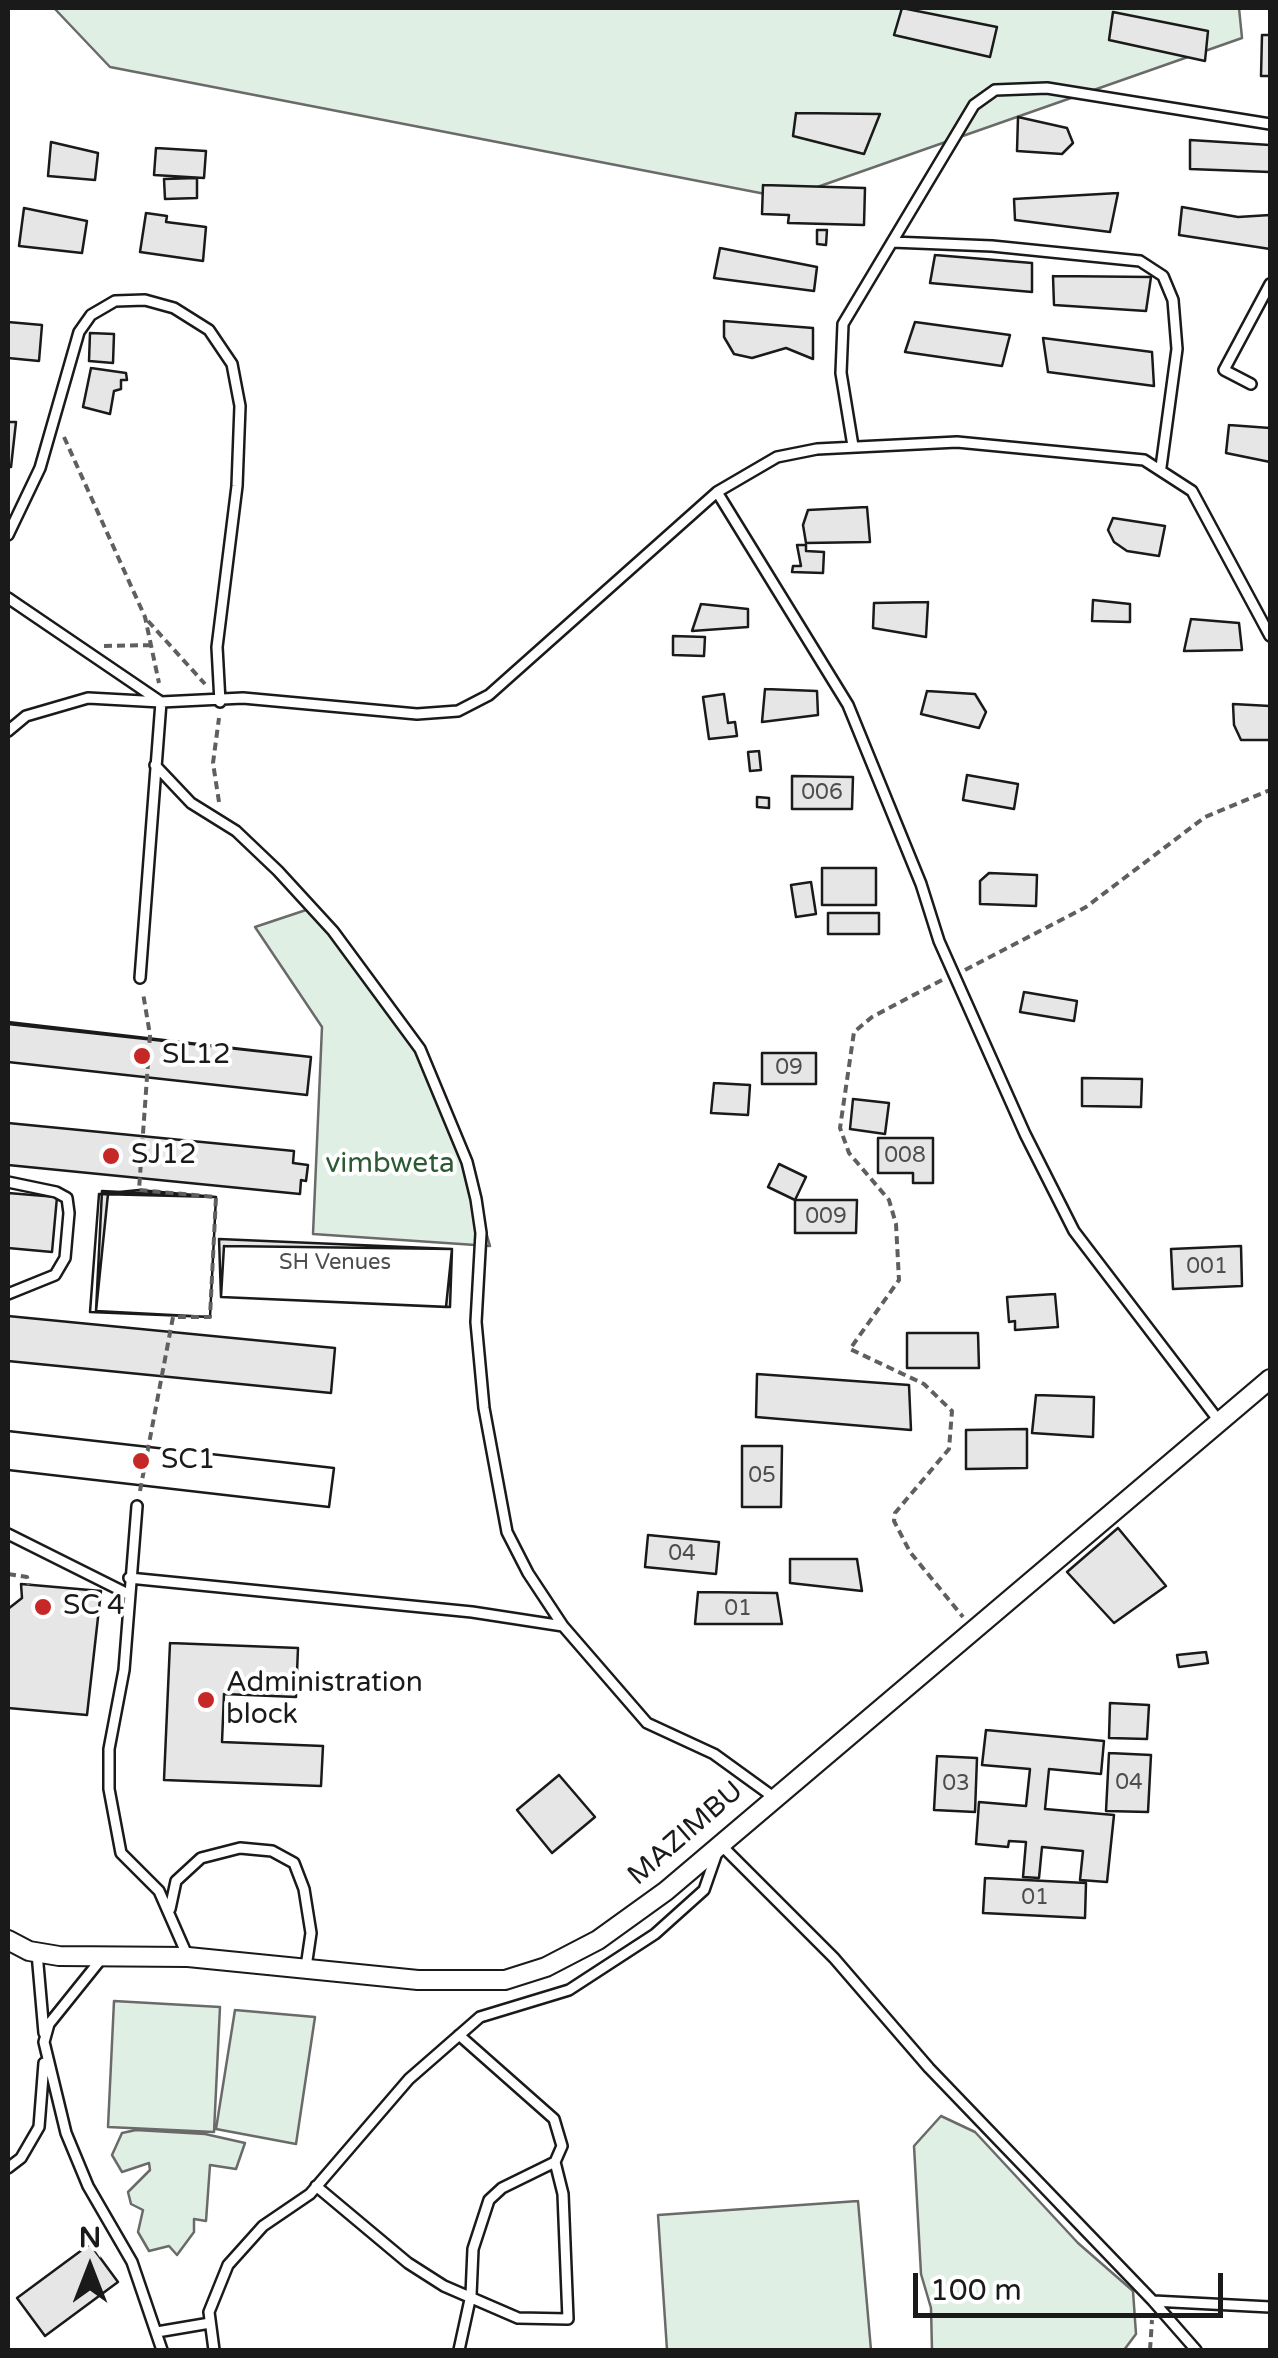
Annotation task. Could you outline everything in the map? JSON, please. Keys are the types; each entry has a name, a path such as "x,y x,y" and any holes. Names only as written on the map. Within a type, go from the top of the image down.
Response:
{"street":[{"name":"MAZIMBU","path":"8,1940 37,1953 102,1958 188,1956 450,1980 526,1975 598,1940 720,1844 772,1796 825,1756 1270,1379"}],"lane":[{"path":"853,446 840,373 843,324 974,105 996,90 1047,88 1270,124"},
{"path":"892,242 992,246 1140,261 1163,276 1173,300 1177,350 1160,467"},
{"path":"1251,384 1224,370 1270,284"},
{"path":"8,535 40,468 79,332 91,315 115,301 146,300 174,308 209,330 232,364 240,406 237,486 216,660 220,702"},
{"path":"8,731 26,716 88,698 220,702 243,698 417,714 471,706 526,664 716,492 777,457 853,446 957,442 1144,460 1160,467 1192,491 1270,636"},
{"path":"716,492 848,705 956,974 1025,1134 1074,1231 1221,1423"},
{"path":"8,598 161,702"},
{"path":"140,978 161,702"},
{"path":"155,765 191,802 228,825 333,932 420,1048 467,1162 476,1199 480,1233 476,1322 487,1428 507,1532 564,1626 647,1724 714,1754 772,1796"},
{"path":"8,1182 56,1192 67,1198 69,1213 65,1258 55,1275 8,1294"},
{"path":"137,1506 124,1670 110,1749 112,1816 122,1853 170,1908 188,1956"},
{"path":"8,1534 128,1594"},
{"path":"129,1578 472,1612 564,1626"},
{"path":"214,2350 210,2322 218,2284 243,2246 316,2186 409,2078 488,2012 557,1994 617,1962 695,1901 712,1876 720,1844"},
{"path":"720,1844 834,1958 929,2068 1196,2350"},
{"path":"170,1908 176,1882 200,1858 240,1848 272,1851 294,1863 304,1890 310,1932 306,1968"},
{"path":"8,2168 22,2158 39,2127 44,2042 37,1953"},
{"path":"102,1958 49,2024 44,2042 66,2134 88,2186 132,2262 162,2350"},
{"path":"316,2186 408,2263 444,2286 471,2294 518,2318 568,2319 564,2194 555,2162 562,2146 554,2119 458,2036"},
{"path":"459,2350 471,2294 473,2249 489,2200 502,2188 555,2162"},
{"path":"1153,2301 1270,2308"},
{"path":"157,2332 210,2322"}],"path":[{"path":"55,419 146,618 161,702"},
{"path":"146,618 181,663 220,702 214,788 228,825"},
{"path":"72,639 88,647 153,645"},
{"path":"972,1628 896,1528 895,1513 948,1449 952,1411 924,1384 850,1349 899,1280 896,1224 889,1200 849,1153 840,1128 854,1032 872,1017 1086,908 1205,817 1270,790"},
{"path":"137,1506 172,1317 210,1317 216,1197 139,1190 150,1035 140,978"},
{"path":"8,1574 27,1577 29,1585"},
{"path":"1150,2350 1153,2301"}],"green space":[{"path":"54,8 1239,8 1242,38 786,198 110,67"},
{"name":"vimbweta","path":"312,908 423,1057 463,1151 490,1246 313,1234 322,1027 255,927"},
{"path":"114,2001 220,2007 214,2132 108,2127"},
{"path":"235,2010 315,2017 296,2144 216,2129"},
{"path":"941,2116 975,2132 1078,2243 1133,2291 1136,2334 1124,2350 932,2350 931,2308 921,2274 914,2146"},
{"path":"136,2130 205,2134 245,2143 236,2169 210,2165 206,2221 194,2219 194,2232 177,2255 169,2246 149,2251 138,2232 143,2210 131,2204 128,2192 150,2170 149,2163 122,2172 112,2155 122,2133"},
{"path":"858,2201 871,2350 667,2350 658,2215"}],"building":[{"path":"902,8 997,27 990,57 894,35"},
{"path":"1113,12 1208,31 1205,61 1109,40"},
{"path":"1262,35 1270,35 1270,76 1261,76"},
{"path":"796,113 880,114 864,154 793,136"},
{"path":"1018,117 1067,128 1073,143 1062,154 1017,151"},
{"path":"1190,140 1270,145 1270,172 1190,169"},
{"path":"51,142 98,153 95,180 48,176"},
{"path":"156,148 206,151 204,178 154,175"},
{"path":"197,178 197,198 165,199 164,179"},
{"path":"763,185 865,188 864,225 788,223 789,215 762,214"},
{"path":"1118,193 1110,232 1015,220 1014,199"},
{"path":"1182,207 1238,217 1270,215 1270,249 1179,235"},
{"path":"24,208 87,221 82,253 19,246"},
{"path":"146,213 167,216 166,222 206,227 203,261 140,252"},
{"path":"817,230 827,230 826,245 817,244"},
{"path":"720,248 817,267 814,291 714,278"},
{"path":"935,255 1032,263 1032,292 930,283"},
{"path":"1053,276 1151,277 1146,311 1054,305"},
{"path":"724,321 813,328 813,359 786,348 752,358 734,354 724,337"},
{"path":"8,322 42,325 39,361 8,358"},
{"path":"915,322 1010,335 1002,366 905,352"},
{"path":"90,333 114,334 113,363 89,361"},
{"path":"1043,338 1152,352 1154,386 1048,372"},
{"path":"91,368 126,373 127,380 121,380 121,389 114,391 110,414 83,407"},
{"path":"8,422 16,422 11,467 8,467"},
{"path":"1229,425 1270,428 1270,462 1226,453"},
{"path":"867,507 870,542 806,543 803,525 808,510"},
{"path":"1113,518 1165,526 1159,556 1127,551 1114,542 1108,530"},
{"path":"797,545 806,545 806,551 824,552 823,573 792,572 793,566 801,566"},
{"path":"1093,600 1130,604 1130,622 1092,621"},
{"path":"928,602 926,637 873,628 874,603"},
{"path":"701,604 748,609 748,627 692,631"},
{"path":"1191,619 1239,623 1242,650 1184,651"},
{"path":"673,636 705,637 704,656 673,655"},
{"path":"765,689 817,691 818,715 762,722"},
{"path":"927,691 975,694 986,712 979,728 921,714"},
{"path":"724,694 728,723 735,722 737,736 709,739 703,697"},
{"path":"1233,704 1270,706 1270,740 1241,740 1234,725"},
{"path":"759,751 761,770 750,771 748,752"},
{"path":"967,775 1018,784 1014,809 963,800"},
{"path":"792,776 853,777 852,809 792,809"},
{"path":"757,797 769,798 769,808 757,807"},
{"path":"822,868 876,868 876,905 822,905"},
{"path":"989,873 1037,875 1036,906 980,904 980,881"},
{"path":"811,882 816,914 796,917 791,885"},
{"path":"828,913 879,913 879,934 828,934"},
{"path":"1024,992 1077,1001 1074,1021 1020,1012"},
{"path":"8,1022 311,1057 307,1095 8,1062"},
{"path":"8,1022 311,1057 307,1095 8,1062"},
{"path":"8,1024 311,1057 307,1095 8,1062"},
{"path":"762,1053 816,1053 816,1084 762,1084"},
{"path":"1082,1078 1142,1079 1141,1107 1082,1106"},
{"path":"714,1083 750,1085 748,1115 711,1113"},
{"path":"853,1099 889,1103 885,1134 850,1129"},
{"path":"8,1123 294,1151 293,1163 308,1165 306,1181 301,1180 300,1194 8,1165"},
{"path":"878,1138 933,1138 933,1183 913,1183 913,1173 878,1173"},
{"path":"779,1164 806,1177 795,1200 768,1187"},
{"path":"139,1190 216,1197 210,1317 90,1312 99,1194"},
{"path":"102,1191 216,1197 210,1317 96,1311"},
{"path":"8,1193 57,1197 52,1252 8,1248"},
{"path":"99,1194 216,1197 210,1317 90,1312"},
{"path":"108,1194 216,1197 210,1317 96,1311"},
{"path":"795,1200 857,1200 856,1233 795,1233"},
{"path":"219,1239 452,1249 450,1307 221,1297"},
{"path":"224,1246 452,1249 446,1307 221,1297"},
{"path":"1241,1246 1242,1286 1173,1289 1171,1249"},
{"path":"1055,1294 1058,1327 1015,1330 1015,1321 1009,1322 1007,1297"},
{"path":"8,1316 335,1348 331,1393 8,1361"},
{"path":"907,1333 978,1333 979,1368 907,1368"},
{"path":"757,1374 909,1385 911,1430 756,1417"},
{"path":"1036,1395 1094,1397 1093,1437 1032,1433"},
{"path":"1027,1429 1027,1468 966,1469 966,1430"},
{"path":"8,1431 334,1468 329,1507 8,1470"},
{"path":"8,1431 334,1468 329,1507 8,1470"},
{"path":"742,1446 782,1446 781,1507 742,1507"},
{"path":"1118,1528 1166,1586 1114,1623 1067,1572"},
{"path":"648,1535 719,1542 716,1574 645,1567"},
{"path":"790,1559 857,1559 862,1591 790,1583"},
{"path":"21,1584 101,1591 87,1715 8,1708 8,1609 22,1598"},
{"path":"698,1592 777,1593 782,1624 695,1624"},
{"path":"170,1643 298,1648 296,1697 224,1694 222,1742 323,1746 321,1786 164,1780"},
{"path":"1206,1652 1208,1663 1179,1667 1177,1655"},
{"path":"1110,1703 1149,1705 1147,1739 1109,1738"},
{"path":"986,1730 1104,1741 1101,1774 1049,1769 1045,1809 1114,1815 1107,1882 1080,1880 1083,1851 1042,1847 1039,1878 1023,1877 1026,1842 1009,1841 1008,1847 976,1844 979,1802 1026,1806 1030,1769 982,1765"},
{"path":"1109,1753 1151,1755 1148,1812 1106,1811"},
{"path":"937,1756 977,1758 975,1812 934,1810"},
{"path":"559,1775 595,1817 552,1853 517,1810"},
{"path":"985,1878 1086,1883 1085,1918 983,1913"},
{"path":"90,2244 118,2282 45,2336 17,2298"}],"place":[{"name":"SL12","path":"142,1056"},
{"name":"SJ12","path":"111,1156"},
{"name":"SC1","path":"141,1461"},
{"name":"SC 4","path":"43,1607"},
{"name":"Administration block","path":"206,1700"}]}
